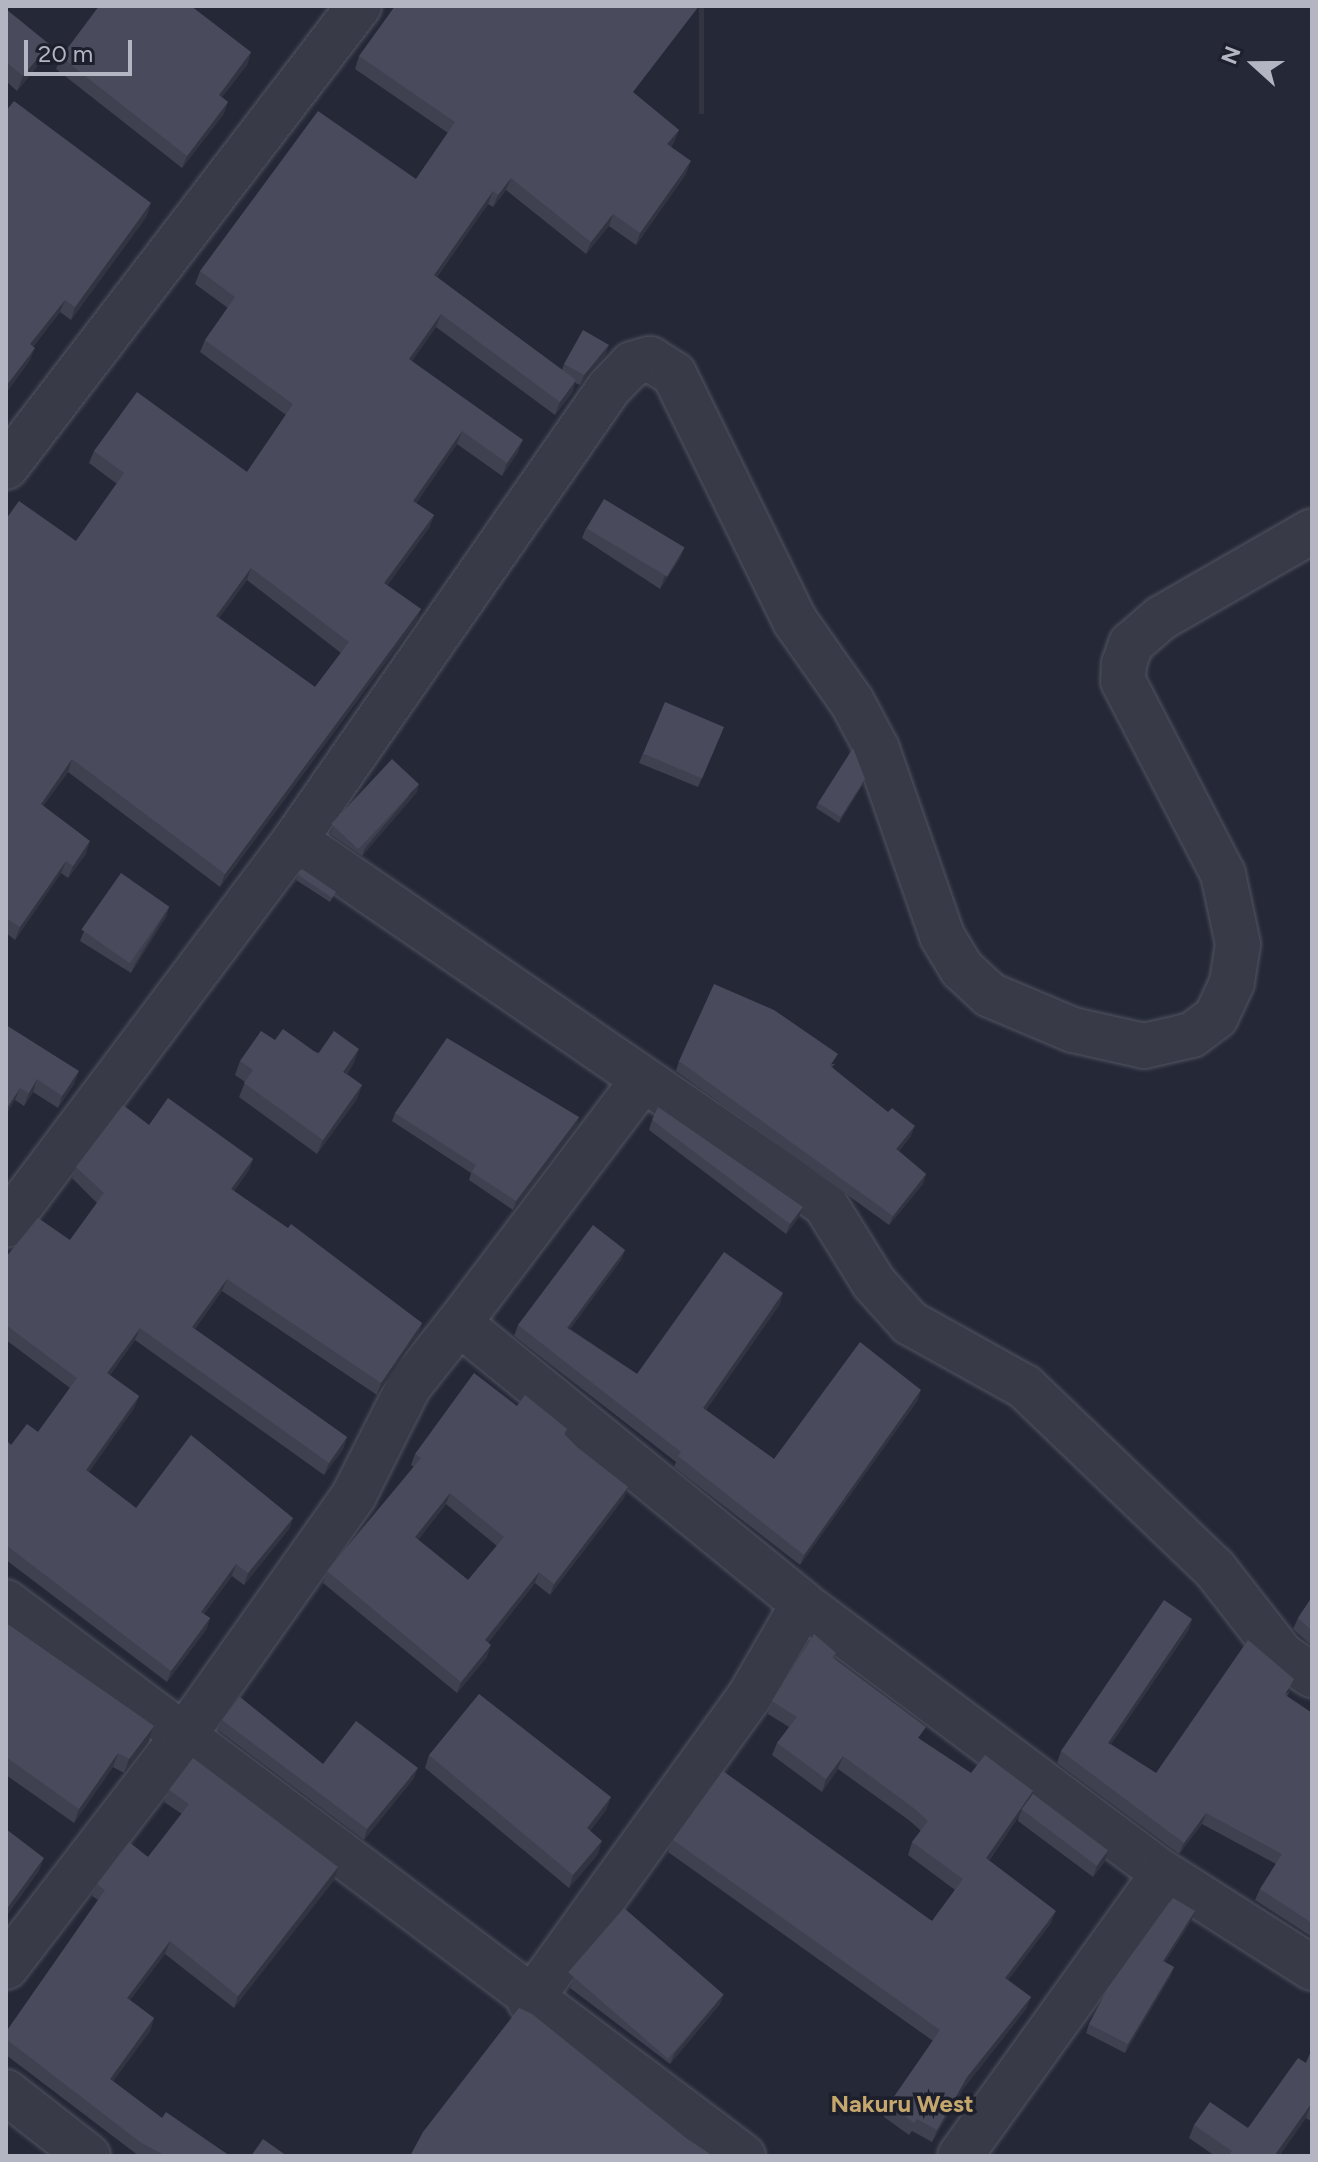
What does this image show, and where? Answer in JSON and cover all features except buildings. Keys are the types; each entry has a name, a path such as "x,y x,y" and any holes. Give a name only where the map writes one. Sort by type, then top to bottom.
{"street":[{"path":"6,467 359,6"},
{"path":"6,1225 295,840 609,388 632,364 650,359 674,374 795,621 852,702 877,749 942,936 962,969 990,995 1073,1030 1144,1046 1192,1035 1216,1017 1232,982 1237,929 1223,874 1123,681 1124,664 1131,644 1161,618 1312,531"},
{"path":"295,840 825,1204 874,1283 910,1323 1025,1387 1214,1568 1282,1655 1312,1675"},
{"path":"6,1967 185,1734 354,1495 409,1386 643,1080"},
{"path":"459,1323 803,1604 1163,1873 1312,1968"},
{"path":"6,1602 185,1734 530,2001 743,2156"},
{"path":"530,2001 749,1697 803,1604"},
{"path":"960,2156 1163,1873"},
{"path":"6,2092 88,2156"}],"district":[{"name":"Nakuru West","path":"902,2104"}]}
